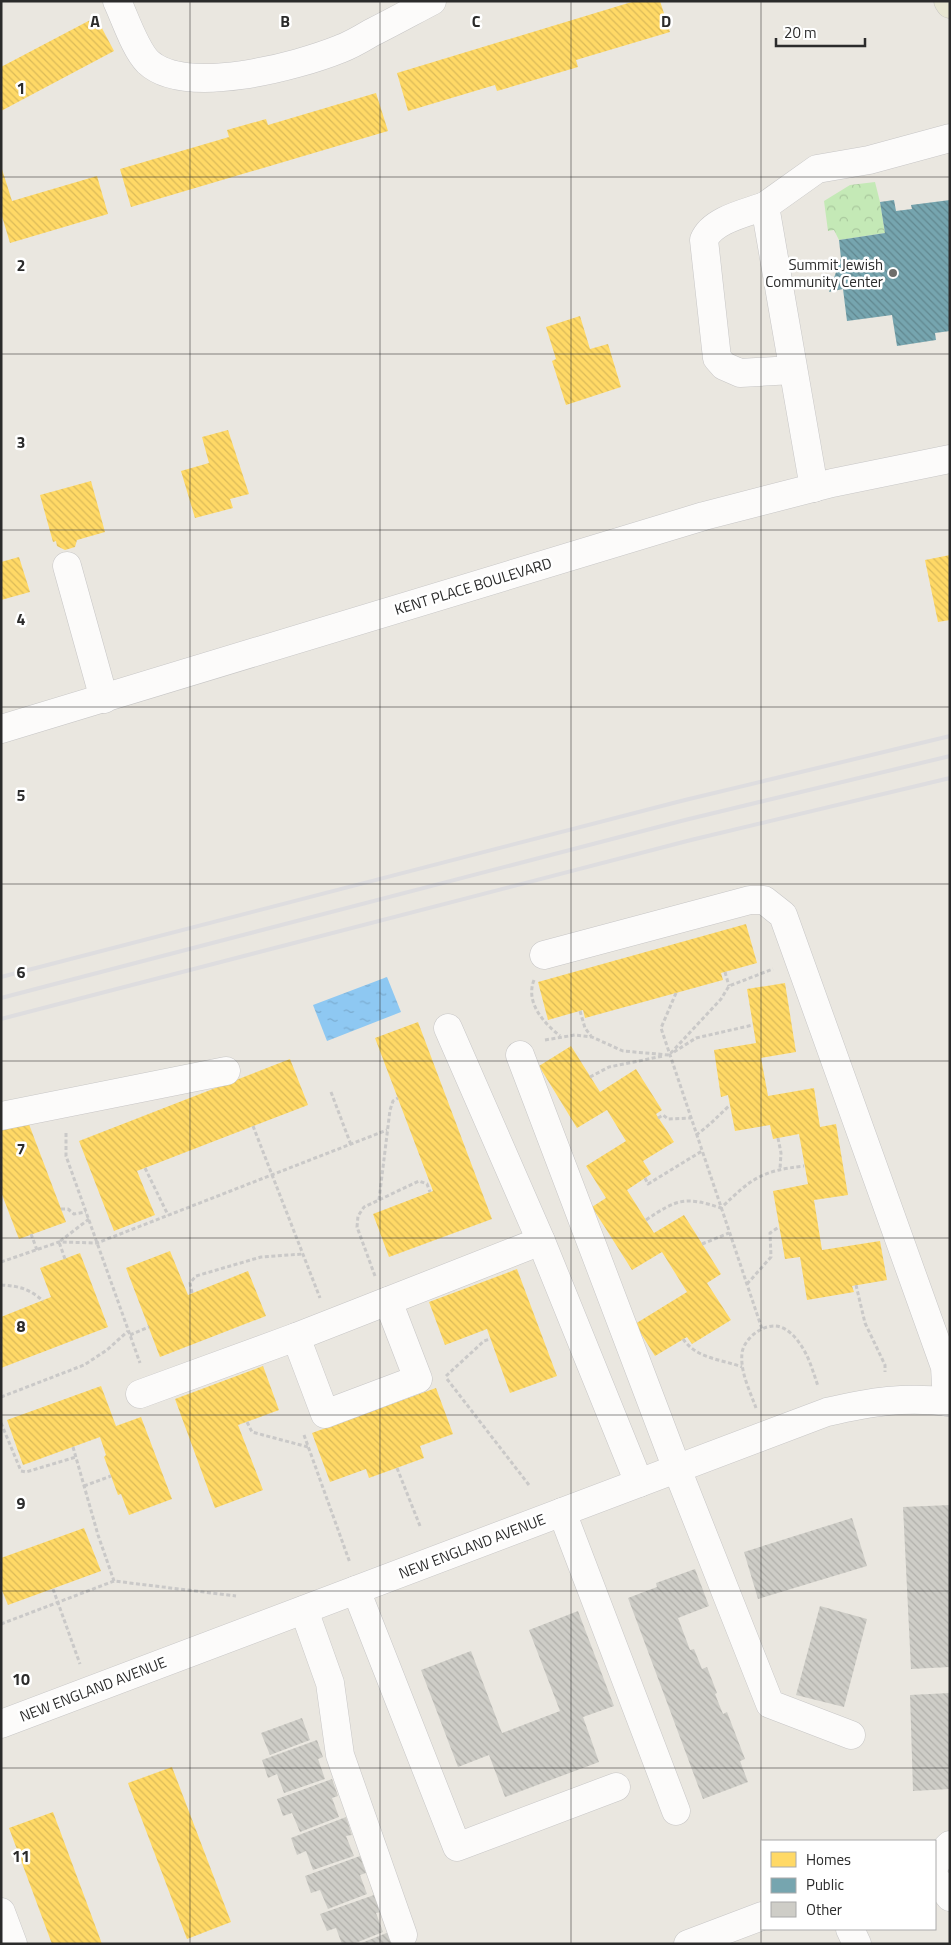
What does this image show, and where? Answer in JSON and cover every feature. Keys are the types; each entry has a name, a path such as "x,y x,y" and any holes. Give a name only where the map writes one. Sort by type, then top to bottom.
{"street":[{"path":"117,1 147,62 171,75 194,78 241,76 288,66 341,49 432,1"},
{"path":"793,370 740,374 724,366 717,358 704,240 708,232 715,225 774,200 817,168 870,160 950,138"},
{"path":"774,200 793,370 814,488"},
{"name":"KENT PLACE BOULEVARD","path":"1,729 704,516 814,488 950,459"},
{"path":"67,566 104,699"},
{"path":"544,955 750,900 764,900 783,915 945,1367 948,1402"},
{"path":"448,1028 541,1241 639,1483"},
{"path":"520,1055 677,1469 770,1704 851,1735"},
{"path":"1,1116 226,1070"},
{"path":"144,1392 296,1337 541,1241"},
{"path":"296,1337 325,1414 418,1379 388,1301"},
{"name":"NEW ENGLAND AVENUE","path":"1,1724 826,1412 888,1400 904,1399 948,1402"},
{"path":"562,1512 676,1812"},
{"path":"356,1590 458,1847 616,1787"},
{"path":"304,1610 330,1683 340,1754 403,1935"},
{"path":"936,1864 950,1845"},
{"path":"936,1879 950,1897"},
{"path":"1,1912 14,1944"},
{"path":"688,1944 761,1916"},
{"path":"850,1930 857,1944"}],"path":[{"path":"544,955 532,987 532,995 537,1011 547,1025 561,1036"},
{"path":"669,1055 721,999 729,986 798,960"},
{"path":"725,972 729,986"},
{"path":"676,993 660,1028 762,1329"},
{"path":"580,1011 585,1028 592,1037"},
{"path":"590,1077 609,1067 669,1055 696,1038 753,1025"},
{"path":"520,1055 534,1042 575,1034 592,1037 623,1051 669,1055"},
{"path":"331,1092 350,1145"},
{"path":"379,1200 390,1110 393,1101 398,1098"},
{"path":"60,1103 67,1138 66,1156 130,1335 144,1392"},
{"path":"696,1135 712,1124 715,1118 730,1105"},
{"path":"658,1118 663,1115 668,1119 691,1118"},
{"path":"253,1126 330,1323"},
{"path":"59,1242 97,1243 387,1130"},
{"path":"778,1138 780,1169"},
{"path":"645,1178 648,1184 702,1151"},
{"path":"721,1208 744,1186 761,1175 780,1169 804,1166"},
{"path":"145,1168 168,1215"},
{"path":"388,1301 378,1284 357,1228 358,1216 364,1208 419,1181 427,1184 430,1192"},
{"path":"646,1220 681,1200 700,1201 721,1208"},
{"path":"61,1209 68,1208 74,1214 86,1212"},
{"path":"1,1262 59,1242 89,1219"},
{"path":"747,1284 771,1257 770,1233 779,1227"},
{"path":"702,1244 730,1233"},
{"path":"31,1234 37,1250"},
{"path":"59,1242 65,1259"},
{"path":"192,1293 190,1283 196,1276 261,1256 303,1254"},
{"path":"1,1285 18,1286 33,1292 43,1301"},
{"path":"856,1285 865,1323 885,1366 888,1400"},
{"path":"766,1434 742,1367 742,1351 748,1339 762,1329 776,1326 789,1331 800,1343 808,1359 826,1412"},
{"path":"130,1335 149,1328"},
{"path":"1,1397 84,1365 106,1350 128,1330"},
{"path":"446,1377 484,1342 490,1339"},
{"path":"683,1339 690,1348 702,1355 742,1367"},
{"path":"413,1367 433,1360 529,1485"},
{"path":"247,1422 252,1432 308,1448"},
{"path":"1,1423 22,1471 26,1472 76,1457"},
{"path":"303,1432 351,1564 356,1590"},
{"path":"73,1447 114,1582"},
{"path":"396,1468 420,1526"},
{"path":"84,1486 111,1476"},
{"path":"1,1624 114,1582 236,1596"},
{"path":"53,1589 90,1691"}],"green space":[{"path":"875,182 885,233 839,240 834,230 828,231 824,201 850,185"}],"water":[{"path":"387,977 401,1012 327,1041 313,1005"}],"building: Homes":[{"path":"635,1 660,1 670,32 576,60 578,67 497,91 495,85 408,111 397,73"},
{"path":"96,17 114,51 1,111 1,67"},
{"path":"376,93 388,131 131,207 120,169 229,137 227,130 266,119 268,125"},
{"path":"1,166 12,201 97,176 108,214 10,243 1,213"},
{"path":"580,316 590,349 608,344 621,387 566,405 552,361 556,359 546,327"},
{"path":"228,430 249,494 230,499 233,508 195,518 181,471 209,463 202,437"},
{"path":"91,481 105,532 77,540 75,547 65,550 57,546 56,541 53,542 40,495"},
{"path":"950,555 950,620 938,622 925,560"},
{"path":"19,557 30,592 1,600 1,562"},
{"path":"746,924 757,963 721,973 723,980 585,1018 583,1010 548,1020 538,982"},
{"path":"785,983 796,1052 761,1058 768,1096 814,1088 820,1127 836,1124 848,1195 814,1200 822,1250 880,1241 887,1280 852,1286 854,1292 807,1300 800,1257 785,1259 773,1191 808,1184 799,1134 773,1139 770,1125 735,1131 728,1095 721,1097 714,1050 756,1043 747,989"},
{"path":"418,1022 492,1219 389,1257 373,1214 433,1191 375,1038"},
{"path":"571,1046 600,1092 636,1069 662,1110 656,1114 674,1142 643,1161 651,1174 627,1190 654,1233 684,1215 721,1274 707,1283 731,1320 692,1344 687,1337 655,1356 635,1324 687,1292 662,1252 632,1270 592,1207 606,1198 586,1166 626,1141 607,1110 577,1128 539,1066"},
{"path":"290,1059 308,1105 137,1171 155,1215 114,1231 79,1141"},
{"path":"27,1119 66,1222 19,1239 1,1192 1,1128"},
{"path":"170,1251 188,1295 248,1271 266,1316 160,1357 126,1268"},
{"path":"80,1253 108,1327 1,1368 1,1317 51,1297 40,1268"},
{"path":"517,1269 557,1376 510,1393 487,1329 445,1345 429,1302"},
{"path":"263,1366 279,1410 238,1425 263,1490 215,1508 175,1399"},
{"path":"101,1386 116,1426 141,1417 172,1499 129,1515 121,1494 118,1495 104,1457 106,1455 100,1437 23,1465 7,1420"},
{"path":"436,1388 453,1434 420,1446 424,1458 369,1478 366,1469 330,1482 312,1433"},
{"path":"84,1528 101,1571 8,1605 1,1588 1,1558"},
{"path":"172,1767 231,1922 187,1939 128,1783"},
{"path":"53,1812 102,1944 52,1944 9,1828"}],"building: Public":[{"name":"Summit Jewish Community Center","path":"894,200 896,211 912,209 911,205 950,200 950,331 935,333 936,340 897,346 892,315 847,321 843,289 829,292 841,258 839,240 885,233 880,202"}],"building: Other":[{"path":"950,1505 950,1667 911,1669 903,1507"},
{"path":"852,1518 867,1566 758,1599 744,1552"},
{"path":"695,1569 709,1606 678,1618 690,1650 694,1649 702,1669 707,1667 723,1714 727,1712 745,1759 740,1761 748,1782 703,1799 628,1598 657,1587 656,1583"},
{"path":"820,1606 867,1619 844,1707 796,1695"},
{"path":"578,1611 614,1706 583,1717 599,1762 505,1797 489,1755 458,1767 421,1670 471,1651 502,1733 560,1711 529,1630"},
{"path":"950,1693 950,1789 913,1791 910,1695"},
{"path":"302,1718 310,1740 270,1755 261,1733"},
{"path":"317,1740 323,1757 318,1759 325,1779 284,1793 277,1774 268,1778 262,1760"},
{"path":"332,1779 338,1796 332,1798 339,1817 300,1832 292,1813 283,1816 277,1799"},
{"path":"346,1817 352,1835 346,1836 354,1856 313,1870 306,1851 297,1855 291,1838"},
{"path":"360,1856 366,1873 360,1875 367,1894 328,1909 320,1890 311,1893 305,1876"},
{"path":"374,1895 381,1912 376,1913 383,1932 353,1944 342,1944 336,1928 327,1931 320,1914"},
{"path":"389,1932 393,1944 359,1944"}],"railway":[{"path":"1,977 681,801 950,736"},
{"path":"1,998 685,820 950,756"},
{"path":"1,1019 691,840 950,778"}],"place":[{"name":"Summit Jewish Community Center","path":"893,273"}]}
